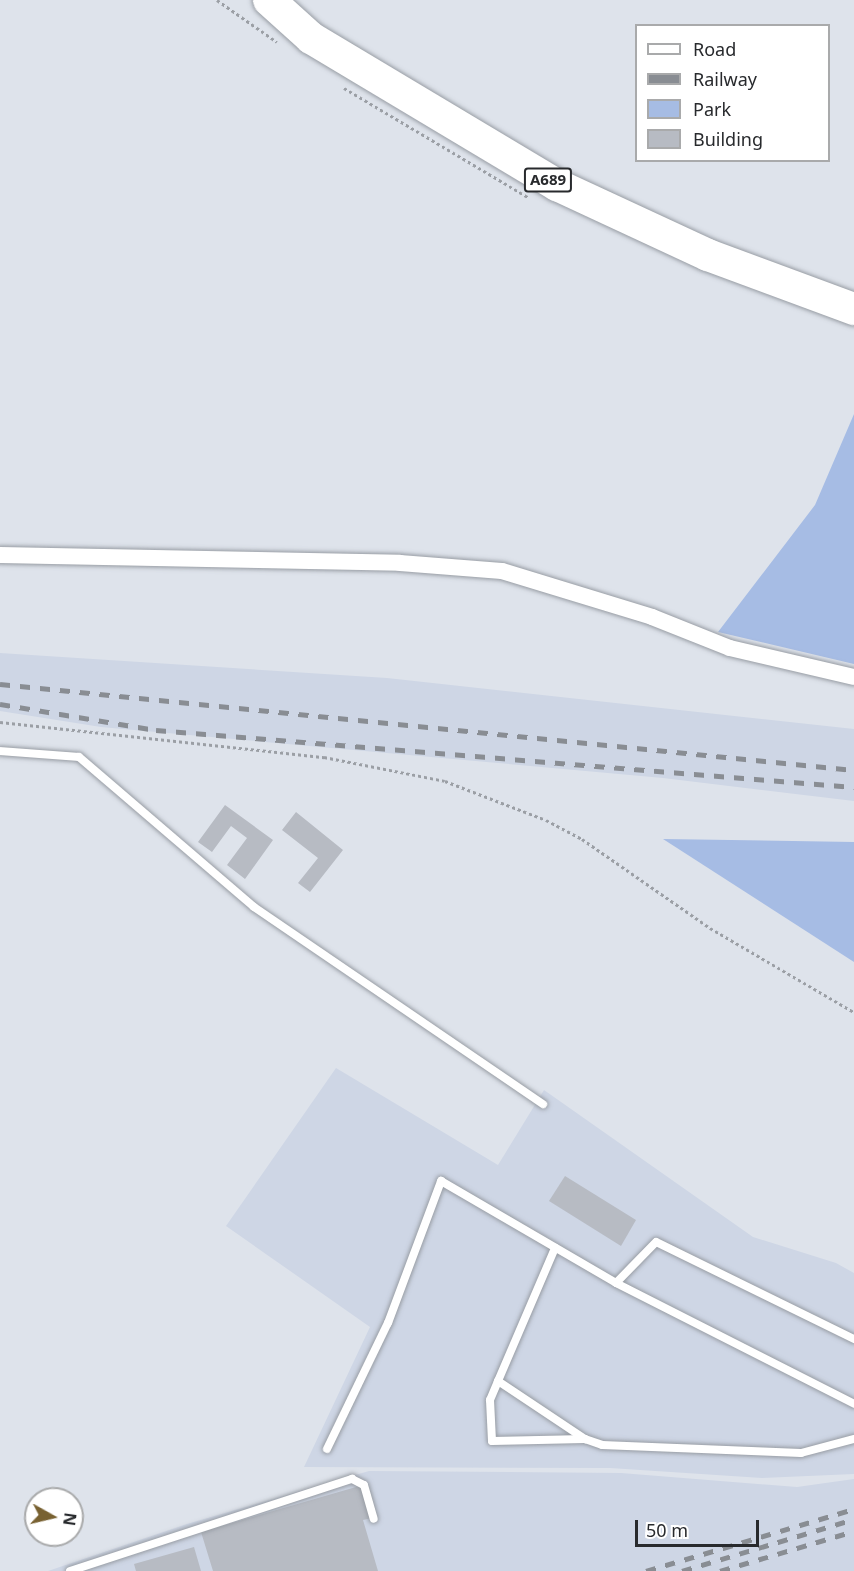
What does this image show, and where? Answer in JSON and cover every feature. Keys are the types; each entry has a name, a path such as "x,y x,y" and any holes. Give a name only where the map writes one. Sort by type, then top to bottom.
{"highway":[{"name":"A689","path":"269,0 311,38 548,180 708,255 854,309"}],"street":[{"path":"0,555 400,563 502,571 652,617 730,648 854,677"}],"lane":[{"path":"0,751 79,757 254,907 543,1104"},
{"path":"327,1449 388,1323 441,1181 616,1283 854,1404"},
{"path":"616,1283 656,1242 854,1339"},
{"path":"555,1248 490,1400 492,1441 585,1439"},
{"path":"498,1381 585,1439 602,1445 801,1453 854,1439"},
{"path":"70,1571 352,1479 364,1485 374,1519"}],"path":[{"path":"0,722 324,757 445,781 546,820 582,839 710,928 854,1012"}],"shaded area":[{"path":"0,653 387,678 854,729 854,801 663,778 101,727 0,711"},
{"path":"336,1068 498,1165 544,1090 753,1237 836,1263 854,1273 854,1474 762,1478 610,1468 304,1467 370,1327 226,1226"},
{"path":"369,1471 621,1473 797,1487 854,1479 854,1571 48,1571 187,1524"}],"green space":[{"path":"854,414 854,664 718,632 815,505"},
{"path":"663,839 854,842 854,962"}],"building":[{"path":"225,805 273,840 245,879 227,865 247,838 231,826 212,852 198,842"},
{"path":"296,812 343,850 310,892 298,883 318,858 282,830"},
{"path":"565,1176 636,1220 621,1246 549,1201"},
{"path":"363,1485 372,1518 363,1520 378,1571 213,1571 201,1532"},
{"path":"194,1547 201,1571 136,1571 134,1564"}],"railway":[{"path":"0,684 854,770"},
{"path":"0,704 156,730 854,787"},
{"path":"646,1571 854,1509"},
{"path":"682,1571 854,1519"},
{"path":"720,1571 854,1531"}]}
